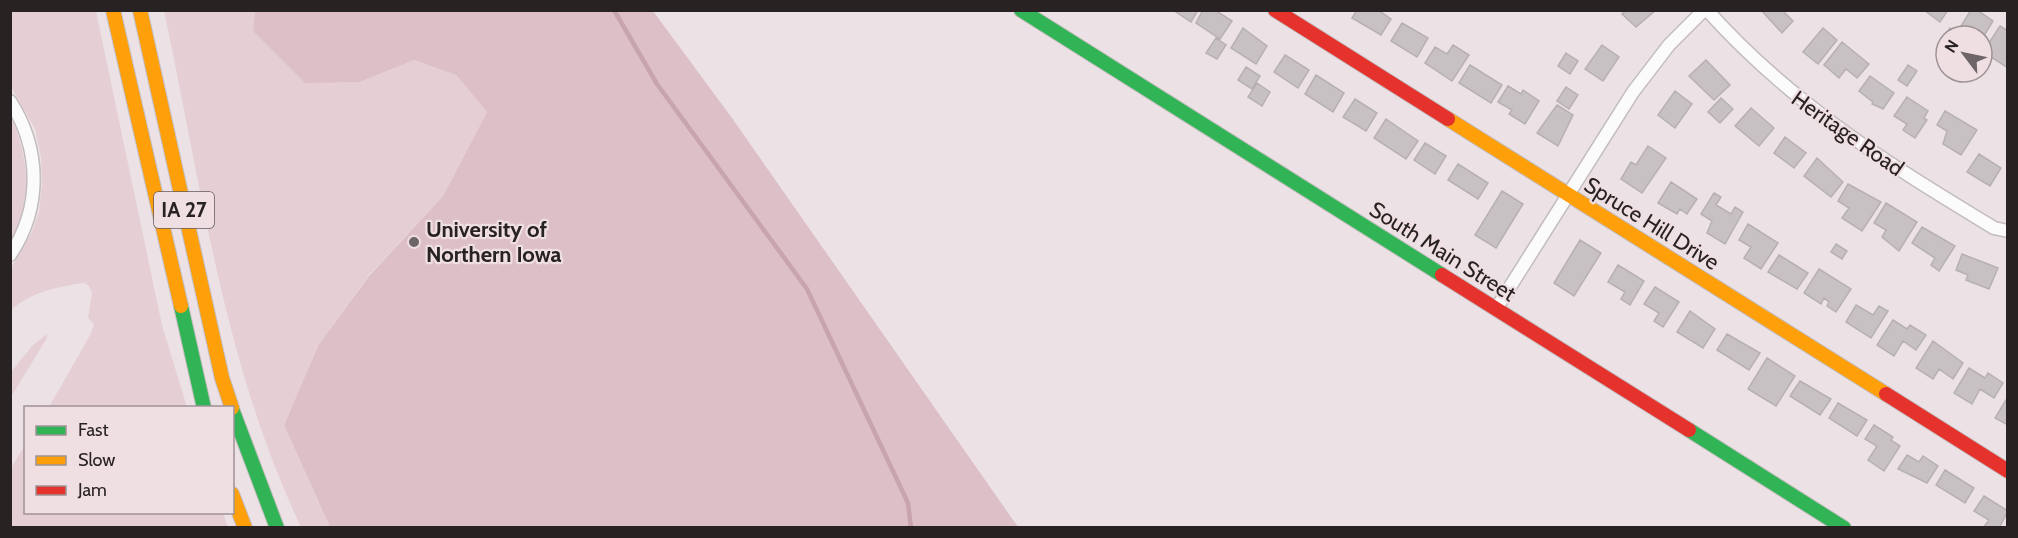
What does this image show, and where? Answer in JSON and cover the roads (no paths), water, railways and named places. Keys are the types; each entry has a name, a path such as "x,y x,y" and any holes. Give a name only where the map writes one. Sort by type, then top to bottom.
{"main road":[{"name":"IA 27","path":"113,10 204,406"},
{"name":"IA 27","path":"140,10 220,366 231,406"},
{"name":"South Main Street","path":"1020,10 1844,528"},
{"name":"Spruce Hill Drive","path":"1275,10 2007,471"},
{"name":"IA 27","path":"234,413 277,528"},
{"path":"234,499 245,528"}],"street":[{"path":"1496,309 1653,64 1688,24 1706,10"},
{"name":"Heritage Road","path":"1706,10 1771,76 1827,121 1888,164 1994,228 2007,231"},
{"path":"10,101 30,143 34,180 29,217 10,255"}],"waterway":[{"path":"614,10 657,84 807,289 908,503 911,528"}],"place":[{"name":"University of Northern Iowa","path":"414,242"}]}
